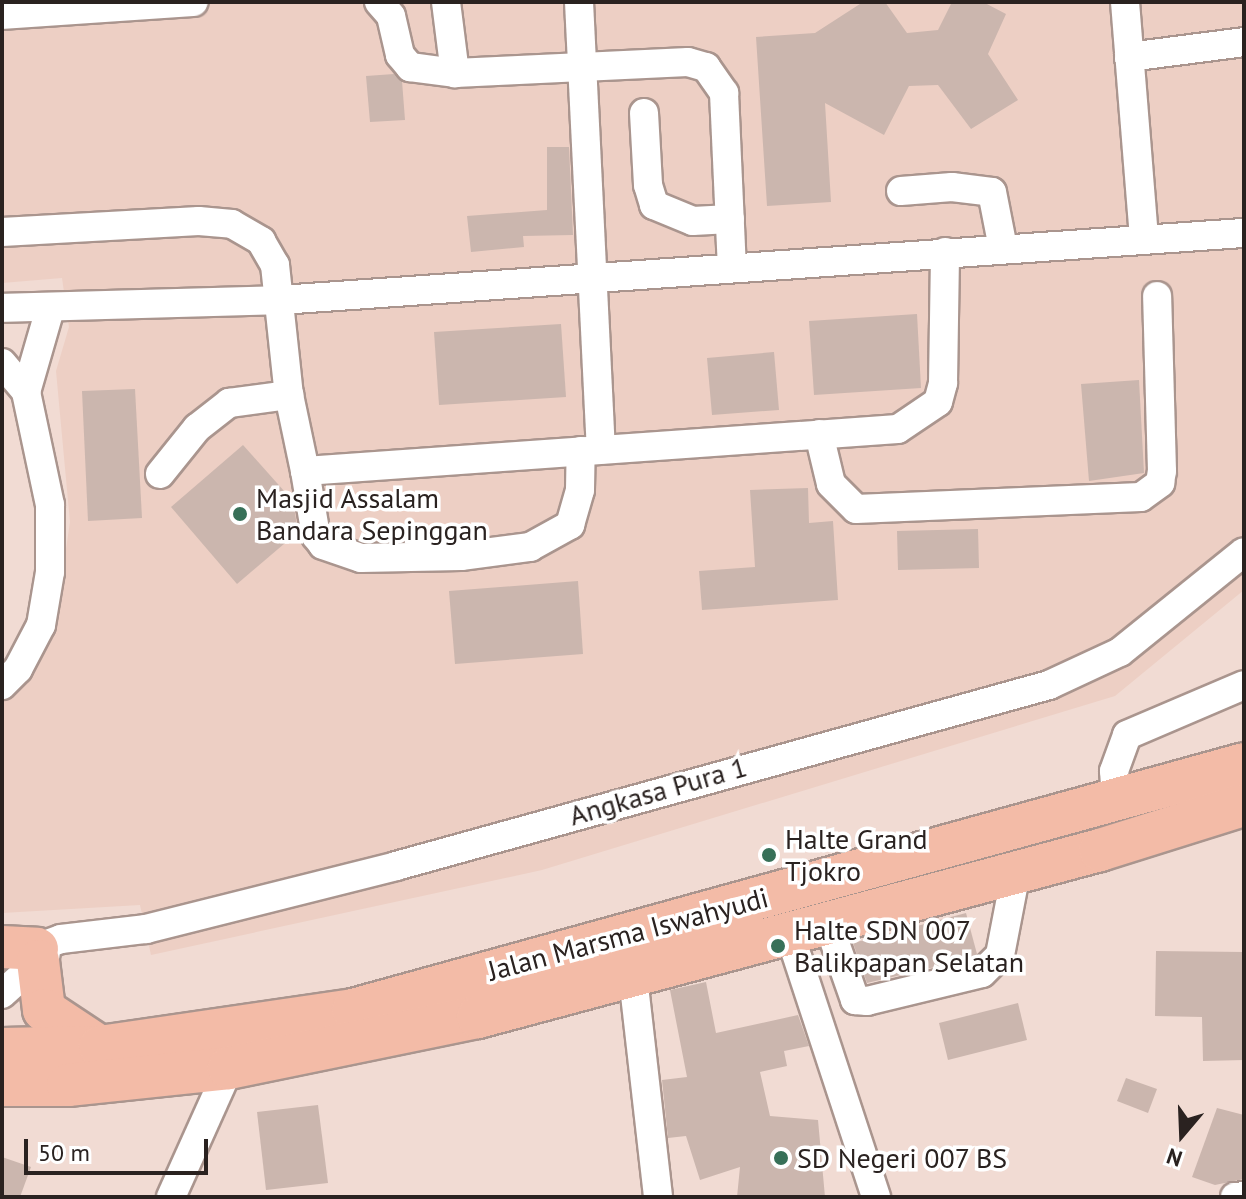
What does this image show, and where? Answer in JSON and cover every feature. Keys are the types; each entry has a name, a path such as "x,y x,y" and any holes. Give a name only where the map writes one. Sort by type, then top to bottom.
{"highway":[{"name":"Jalan Marsma Iswahyudi","path":"2,1049 100,1047 353,1010 1244,764"},
{"name":"Jalan Marsma Iswahyudi","path":"2,1085 68,1085 229,1068 478,1017 1016,872 1244,805"},
{"path":"28,951 44,1010 100,1047"}],"street":[{"path":"2,15 194,2"},
{"path":"379,2 391,16 400,55 410,67 455,73 688,62 706,67 720,81 732,268"},
{"path":"446,2 455,73"},
{"path":"2,232 199,221 232,224 247,230 271,254 280,300 289,395 316,536 323,545 361,558 461,556 530,547 570,525 591,450 591,279 579,2"},
{"path":"1125,2 1144,237"},
{"path":"1129,57 1244,42"},
{"path":"644,113 648,185 654,205 693,221 730,219"},
{"path":"901,191 952,187 992,192 1003,248"},
{"path":"2,308 280,300 1144,237 1244,233"},
{"path":"305,471 898,429 938,402 943,383 945,252"},
{"path":"819,434 831,484 856,509 1141,497 1160,483 1162,471 1157,296"},
{"path":"26,392 50,309"},
{"path":"2,363 26,392 50,505 50,572 41,625 18,669 2,685"},
{"path":"160,474 197,428 229,403 289,395"},
{"name":"Angkasa Pura 1","path":"28,951 146,929 396,866 1049,685 1120,652 1244,552"},
{"path":"1116,799 1114,771 1127,735 1244,685"},
{"path":"808,926 855,1000 867,1001 982,973 1000,955 1016,872"},
{"path":"808,926 876,1197"},
{"path":"2,994 28,951"},
{"path":"633,977 658,1197"},
{"path":"171,1197 229,1068"},
{"path":"1235,1197 1244,1196"}],"shaded area":[{"path":"2,2 1244,2 1244,590 1115,696 542,870 151,955 140,905 2,913 2,701 32,662 56,616 70,522 56,371 69,327 62,278 2,283"}],"building":[{"path":"863,2 885,2 907,33 938,30 952,2 983,2 1006,14 988,54 1018,100 971,129 938,85 909,86 884,135 825,103 831,202 767,206 756,37 815,33"},
{"path":"394,74 402,81 405,120 370,122 366,76"},
{"path":"547,147 569,147 573,235 523,236 524,247 471,252 467,216 547,210"},
{"path":"917,314 921,388 814,395 809,321"},
{"path":"561,324 566,397 439,405 434,332"},
{"path":"774,352 779,410 712,415 707,358"},
{"path":"1139,380 1144,473 1089,481 1081,384"},
{"path":"135,389 142,518 88,521 82,391"},
{"name":"Masjid Assalam Bandara Sepinggan","path":"243,445 293,501 298,532 237,584 171,507"},
{"path":"808,488 809,523 833,521 838,600 702,610 699,571 755,567 750,490"},
{"path":"978,529 979,568 898,570 897,531"},
{"path":"578,581 583,654 455,664 449,591"},
{"path":"966,913 977,954 973,958 867,983 853,943"},
{"path":"1156,951 1244,952 1244,1060 1203,1061 1202,1017 1155,1016"},
{"path":"706,982 716,1033 798,1015 809,1046 784,1051 787,1066 760,1072 770,1116 818,1120 825,1197 737,1197 740,1167 700,1180 686,1136 668,1138 662,1080 687,1077 670,990"},
{"path":"1018,1003 1027,1040 948,1060 939,1023"},
{"path":"1126,1078 1157,1089 1148,1113 1117,1101"},
{"path":"318,1105 328,1183 266,1190 257,1112"},
{"path":"1217,1108 1244,1115 1244,1179 1215,1185 1192,1177"},
{"path":"2,1157 31,1167 20,1197 2,1197"}],"place":[{"name":"Masjid Assalam Bandara Sepinggan","path":"240,514"},
{"name":"Halte Grand Tjokro","path":"769,855"},
{"name":"Halte SDN 007 Balikpapan Selatan","path":"778,946"},
{"name":"SD Negeri 007 BS","path":"781,1158"}]}
